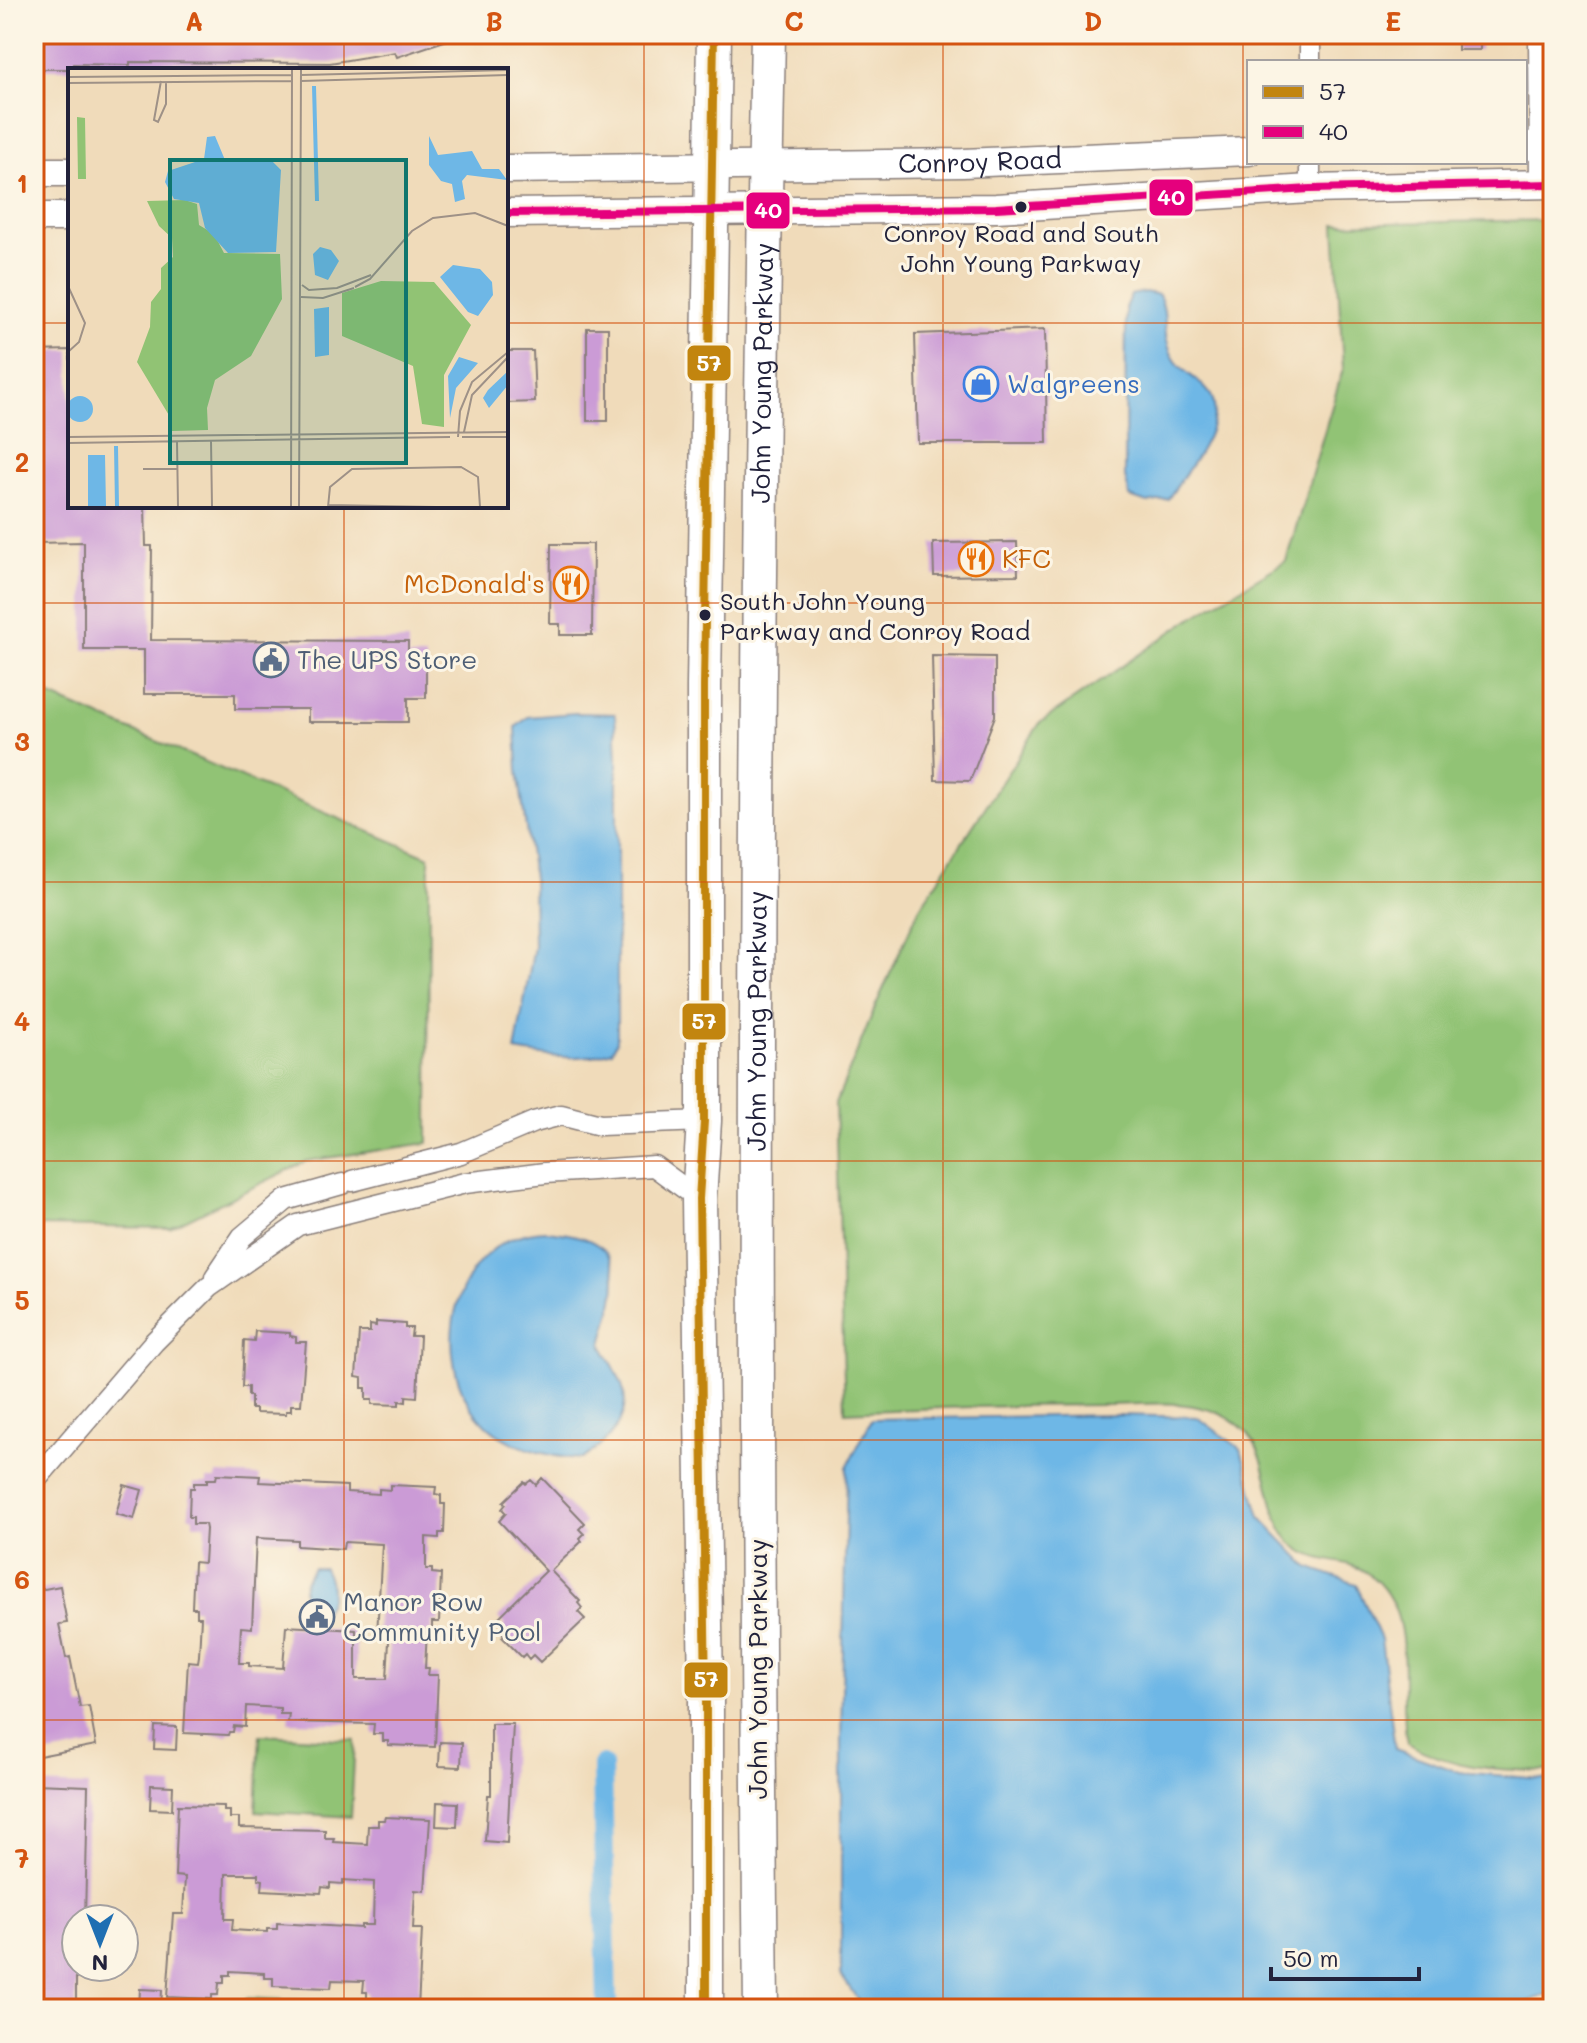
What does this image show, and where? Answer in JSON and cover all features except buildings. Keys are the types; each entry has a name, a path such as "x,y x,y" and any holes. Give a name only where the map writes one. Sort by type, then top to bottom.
{"highway":[{"name":"John Young Parkway","path":"706,2009 706,1695 699,1199 704,1121 704,686 714,34"},
{"name":"John Young Parkway","path":"761,2009 755,1143 768,34"},
{"path":"704,1026 712,1047 719,1109 755,1143"},
{"path":"704,1121 732,1143 734,1442 757,1508"}],"main road":[{"name":"Conroy Road","path":"508,169 977,163 1247,151"},
{"path":"34,172 68,172"},
{"name":"Conroy Road","path":"508,213 996,208 1310,175 1547,184"},
{"path":"34,217 68,217"}],"street":[{"path":"1310,34 1310,60"},
{"path":"1539,34 1539,146 1547,184"},
{"path":"209,1287 242,1237 286,1200 461,1153 534,1122 561,1115 600,1125 704,1121"},
{"path":"34,1482 154,1342 209,1287 298,1225 465,1183 545,1173 654,1166 699,1199"}],"green space":[{"path":"1553,220 1553,1771 1478,1767 1442,1759 1407,1743 1400,1628 1384,1588 1358,1568 1309,1555 1290,1541 1277,1519 1263,1464 1252,1439 1223,1415 1190,1406 1166,1404 845,1412 836,1103 919,909 1040,723 1193,617 1286,561 1343,369 1335,224"},
{"path":"34,689 429,857 428,1143 307,1161 170,1228 34,1226"},
{"path":"260,1735 355,1740 351,1817 256,1811"},
{"path":"246,1998 340,2003 339,2009 246,2009"}],"water":[{"path":"1145,292 1159,295 1172,355 1207,390 1213,402 1214,415 1203,446 1168,499 1147,503 1130,497 1125,477 1126,305 1131,295"},
{"path":"615,714 617,1041 612,1051 564,1057 515,1051 534,947 533,878 518,771 516,727 528,717"},
{"path":"545,1231 593,1242 606,1252 613,1265 613,1299 602,1344 622,1385 624,1408 609,1437 582,1459 527,1448 491,1429 481,1420 464,1394 454,1364 452,1334 458,1303 470,1276 488,1253 514,1238"},
{"path":"1116,1415 1197,1417 1241,1449 1260,1517 1308,1567 1356,1584 1381,1639 1395,1749 1459,1772 1553,1780 1553,1992 1519,2005 1487,2009 864,2009 841,1975 841,1740 847,1467 872,1419"},
{"path":"313,1568 324,1568 331,1587 328,1604 320,1616 310,1615 303,1596 304,1585"}],"waterway":[{"path":"602,1765 607,2009"}],"transit line":[{"name":"57","path":"706,2009 706,1695 699,1199 704,1121 704,686 714,34"},
{"name":"40","path":"508,213 996,208 1310,189 1553,184"}],"place":[{"name":"Conroy Road and South John Young Parkway","path":"1021,207"},
{"name":"Walgreens","path":"981,384"},
{"name":"KFC","path":"976,559"},
{"name":"McDonald's","path":"571,584"},
{"name":"South John Young Parkway and Conroy Road","path":"705,615"},
{"name":"The UPS Store","path":"271,660"},
{"name":"Manor Row Community Pool","path":"317,1617"}]}
